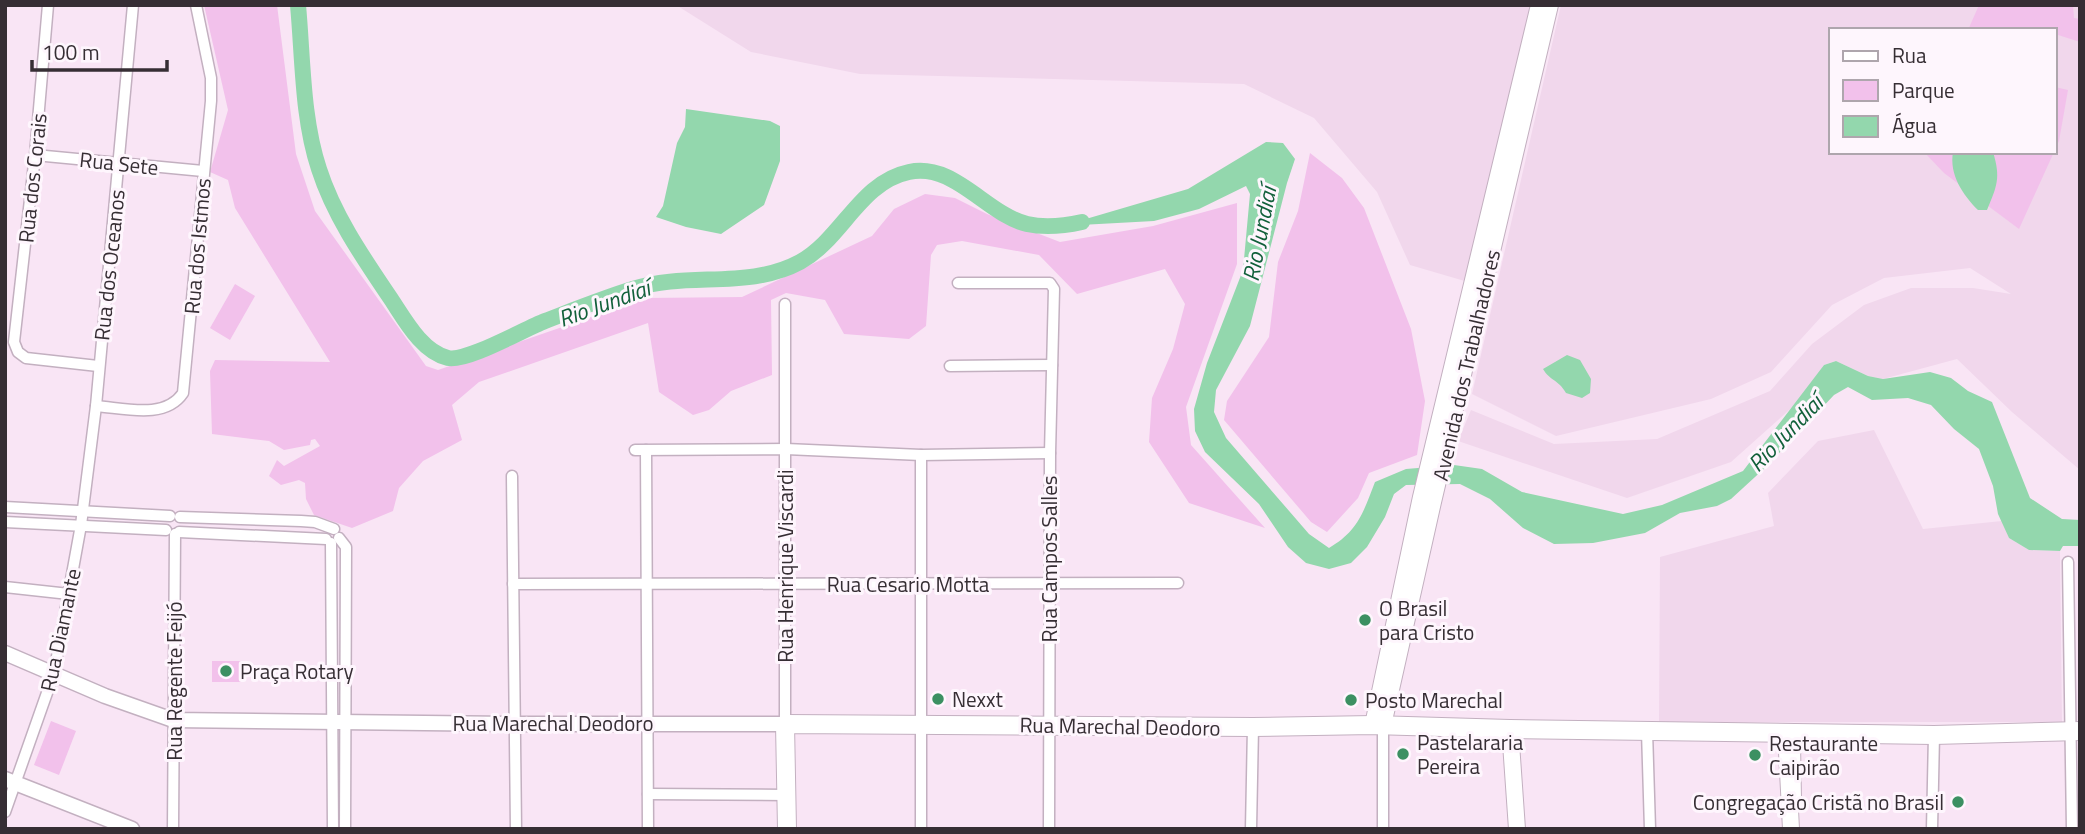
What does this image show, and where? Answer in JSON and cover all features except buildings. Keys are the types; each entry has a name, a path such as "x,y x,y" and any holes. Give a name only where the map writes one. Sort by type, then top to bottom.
{"main road":[{"name":"Avenida dos Trabalhadores","path":"1441,445 1538,5"},
{"name":"Avenida dos Trabalhadores","path":"1378,725 1427,499 1550,5"},
{"name":"Rua Marechal Deodoro","path":"785,724 1253,727 1378,725 1934,735 2075,731"},
{"name":"Rua Henrique Viscardi","path":"785,724 787,829"},
{"path":"1510,729 1517,829"},
{"path":"1791,829 1793,733"}],"street":[{"name":"Rua dos Corais","path":"48,5 35,155 14,342 18,352 26,358 98,366"},
{"name":"Rua dos Oceanos","path":"81,525 96,406 133,5"},
{"name":"Rua dos Istmos","path":"96,406 156,410 176,403 183,393 211,101 211,78 195,5"},
{"name":"Rua Sete","path":"35,155 203,172"},
{"name":"Rua Campos Salles","path":"958,283 1050,283 1054,289 1050,453 1049,829"},
{"name":"Rua Henrique Viscardi","path":"785,304 785,724"},
{"path":"950,366 1052,365"},
{"path":"648,829 648,723 640,450 786,449 921,455 1050,453"},
{"path":"921,455 921,829"},
{"path":"512,476 516,829"},
{"path":"5,508 315,522 346,555"},
{"path":"173,532 165,525 175,516"},
{"path":"173,532 184,526 175,516"},
{"path":"5,522 332,541 346,547 333,829"},
{"name":"Rua Diamante","path":"5,812 10,781 54,673 81,525"},
{"name":"Rua Regente Feijó","path":"173,532 173,829"},
{"path":"332,541 332,630 345,829"},
{"path":"2068,562 2075,731 2072,829"},
{"name":"Rua Cesario Motta","path":"513,584 1178,583"},
{"path":"5,587 69,594"},
{"path":"332,630 344,631"},
{"name":"Rua Marechal Deodoro","path":"5,653 105,696 173,720 785,724"},
{"path":"1378,725 1383,829"},
{"path":"1251,829 1253,727"},
{"path":"1647,731 1650,829"},
{"path":"1793,733 1796,743 1798,829"},
{"path":"1932,829 1934,735"},
{"path":"10,781 132,829"},
{"path":"648,794 786,795"}],"shaded area":[{"path":"676,5 1533,5 1468,282 1410,265 1377,192 1314,118 1244,84 860,74 751,52"},
{"path":"1561,5 2080,5 2080,470 2012,412 1957,359 1883,379 1868,376 1836,361 1824,365 1797,403 1731,462 1627,498 1458,441 1471,410 1554,444 1657,439 1770,391 1812,344 1864,305 1911,288 1973,288 2011,294 1970,268 1884,278 1832,305 1771,372 1711,399 1556,436 1472,394"},
{"path":"1874,430 1923,529 2002,521 2009,538 2029,550 2060,551 2062,722 1659,722 1660,557 1774,526 1768,493 1818,441"}],"green space":[{"path":"204,5 277,5 296,154 315,211 426,366 438,370 646,298 742,297 872,236 894,209 925,194 955,198 987,214 1060,242 1153,226 1237,203 1237,264 1186,407 1191,445 1265,528 1189,503 1149,442 1152,398 1173,349 1185,304 1165,269 1077,294 1039,255 962,241 937,245 931,255 926,326 909,339 844,334 825,300 786,293 771,300 772,375 731,391 709,410 693,415 659,392 648,323 479,382 452,405 462,440 423,461 399,488 393,511 352,528 314,515 306,499 305,483 299,480 281,485 269,476 277,460 284,466 320,446 315,439 311,440 310,445 284,450 269,441 212,434 210,371 215,360 330,362 235,208 228,180 210,172 228,110"},
{"path":"1979,5 2073,5 2074,18 2080,19 2080,42 2057,35 2057,28 1969,28"},
{"path":"2057,87 2068,90 2057,146"},
{"path":"1310,153 1342,178 1364,208 1411,329 1425,401 1417,455 1369,473 1358,498 1327,532 1311,522 1224,420 1227,401 1269,337 1278,262 1298,211"},
{"path":"1926,154 2053,154 2019,229 1944,173"},
{"path":"235,284 255,296 230,340 210,328"},
{"path":"212,661 244,661 244,682 212,682"},
{"path":"51,721 76,731 59,775 34,765"}],"water":[{"path":"686,109 770,121 780,126 780,161 764,205 721,234 656,217 663,206 677,143 685,127"},
{"path":"1266,142 1283,143 1295,159 1250,326 1216,390 1214,412 1226,438 1309,534 1329,548 1353,528 1363,512 1375,482 1406,469 1454,465 1482,469 1522,492 1623,514 1662,505 1743,471 1824,365 1836,361 1868,376 1883,379 1930,372 1951,378 1968,391 1992,402 2030,498 2062,519 2080,520 2080,546 2063,546 2060,551 2029,550 2009,538 1998,514 1993,486 1979,449 1954,429 1931,405 1908,398 1872,400 1848,387 1834,395 1767,466 1731,499 1717,506 1680,513 1645,533 1593,543 1554,544 1523,528 1490,499 1460,484 1406,485 1394,494 1385,517 1367,547 1351,563 1329,569 1306,563 1288,547 1259,504 1205,452 1195,431 1194,409 1207,363 1243,270 1250,194 1246,186 1199,209 1154,221 1062,226 1188,189"},
{"path":"1953,154 1993,154 1997,182 1987,210 1978,210 1962,191 1955,177"},
{"path":"1567,355 1580,360 1591,379 1590,393 1582,398 1566,393 1543,369"}],"waterway":[{"name":"Rio Jundiaí","path":"298,5 309,129 325,186 350,237 408,325 430,349 448,358 482,350 545,321 633,289 675,281 760,276 800,262 828,240 877,187 909,172 941,174 998,210 1027,224 1054,226 1082,222"}],"place":[{"name":"O Brasil para Cristo","path":"1365,620"},
{"name":"Praça Rotary","path":"226,671"},
{"name":"Nexxt","path":"938,699"},
{"name":"Posto Marechal","path":"1351,700"},
{"name":"Pastelararia Pereira","path":"1403,754"},
{"name":"Restaurante Caipirão","path":"1755,755"},
{"name":"Congregação Cristã no Brasil","path":"1958,802"}]}
